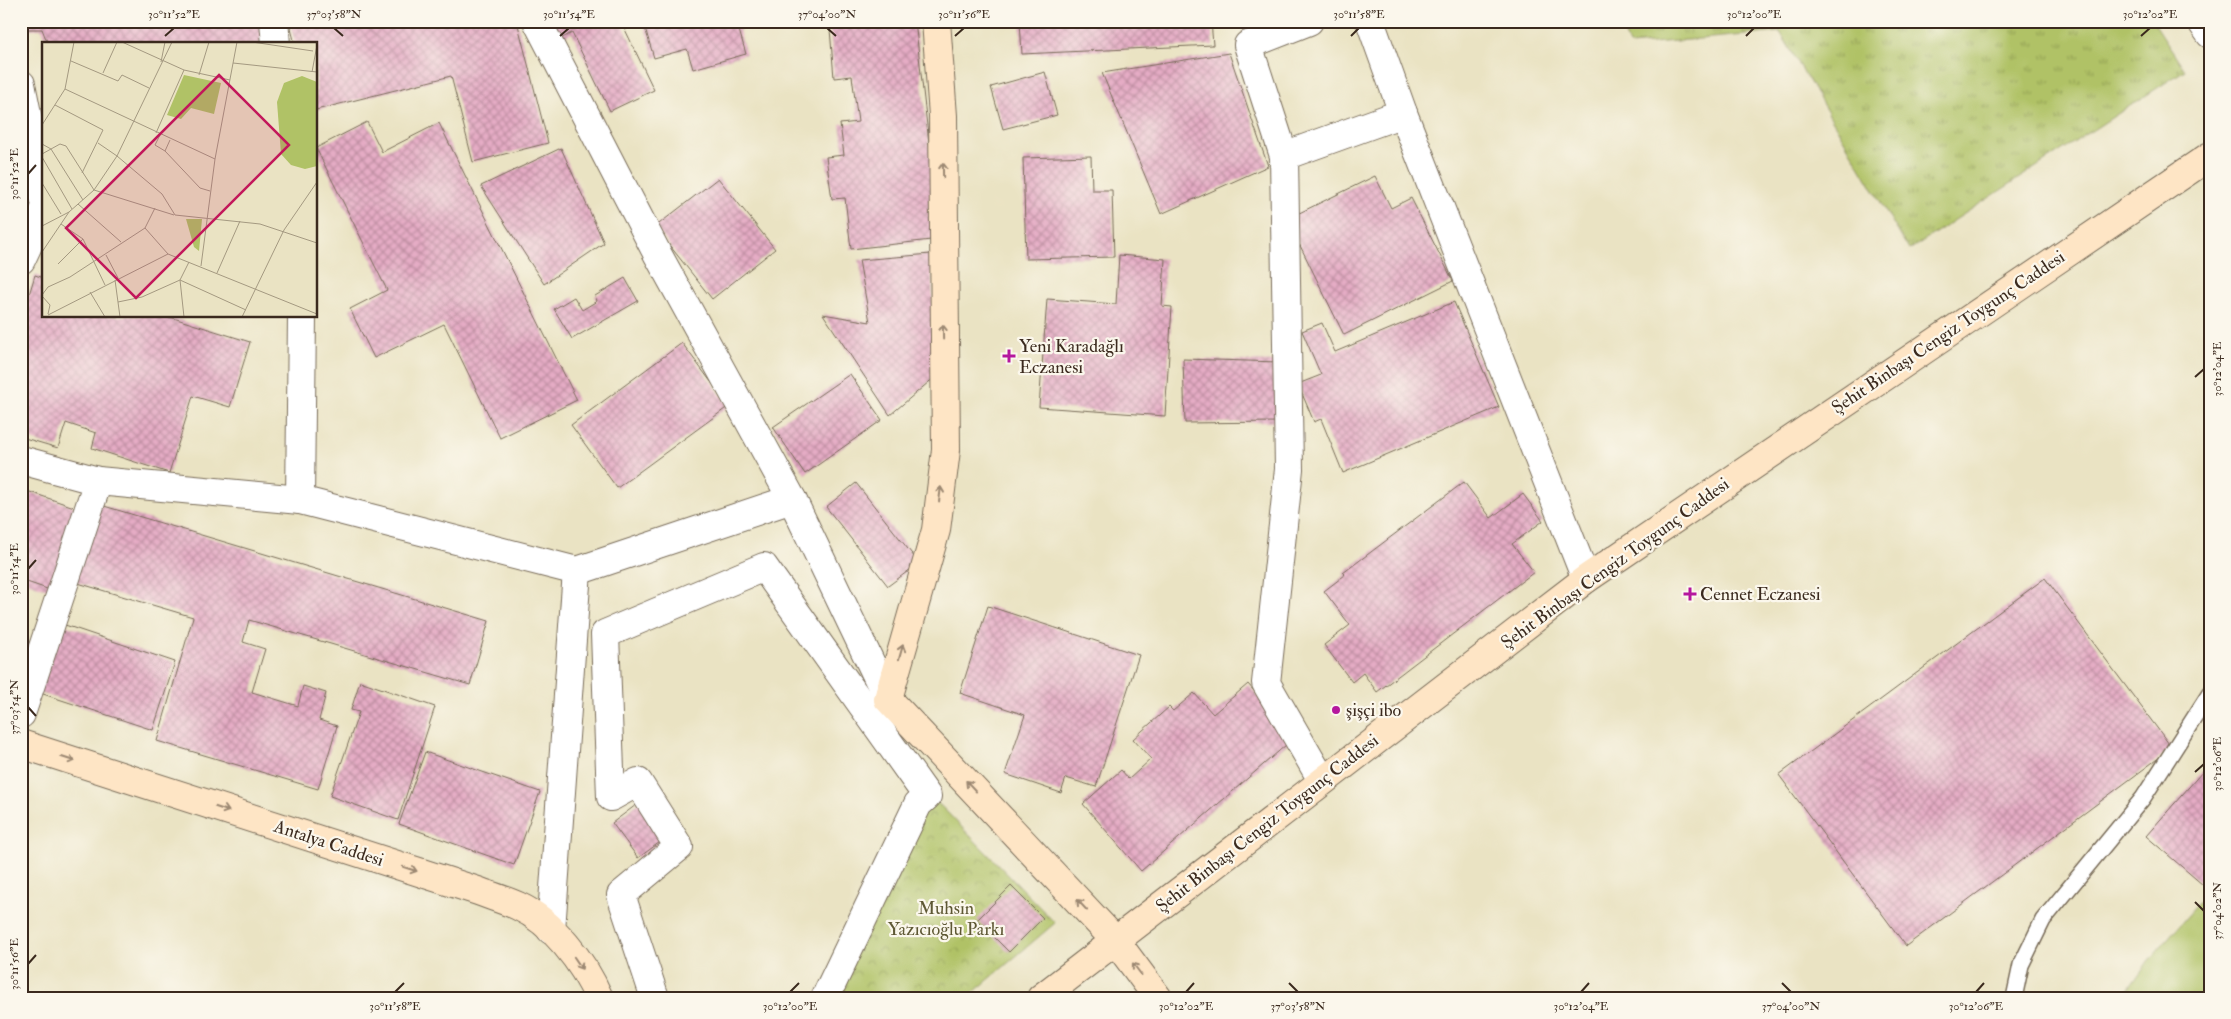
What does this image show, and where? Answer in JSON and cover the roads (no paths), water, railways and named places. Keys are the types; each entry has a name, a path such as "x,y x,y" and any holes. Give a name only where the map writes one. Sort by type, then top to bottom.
{"main road":[{"path":"936,21 943,116 946,450 936,530 888,699 1115,940 1158,998"},
{"name":"Şehit Binbaşı Cengiz Toygunç Caddesi","path":"1041,998 1322,780 1586,579 2210,156"},
{"name":"Antalya Caddesi","path":"21,744 478,891 520,907 551,930 576,960 599,998"}],"street":[{"path":"274,21 276,42"},
{"path":"536,21 658,255 792,499 888,699"},
{"path":"1309,21 1248,45 1284,156 1289,469 1266,682 1322,780"},
{"path":"1370,21 1403,113 1586,579"},
{"path":"2201,21 2210,34"},
{"path":"21,84 42,188"},
{"path":"1284,156 1403,113"},
{"path":"21,207 42,207"},
{"path":"21,260 42,215"},
{"path":"300,500 302,318"},
{"path":"21,460 98,481 300,500 577,571 792,499"},
{"path":"21,714 98,481"},
{"path":"655,998 621,895 679,848 638,782 611,797 605,634 764,566 927,796 918,804 825,998"},
{"path":"551,930 577,571"}],"lane":[{"path":"2014,998 2021,965 2043,920 2143,798 2210,692"}],"place":[{"name":"Yeni Karadağlı Eczanesi","path":"1009,356"},
{"name":"Cennet Eczanesi","path":"1690,594"},
{"name":"şişçi ibo","path":"1336,710"}],"park label":[{"name":"Muhsin Yazıcıoğlu Parkı","path":"946,918"}]}
